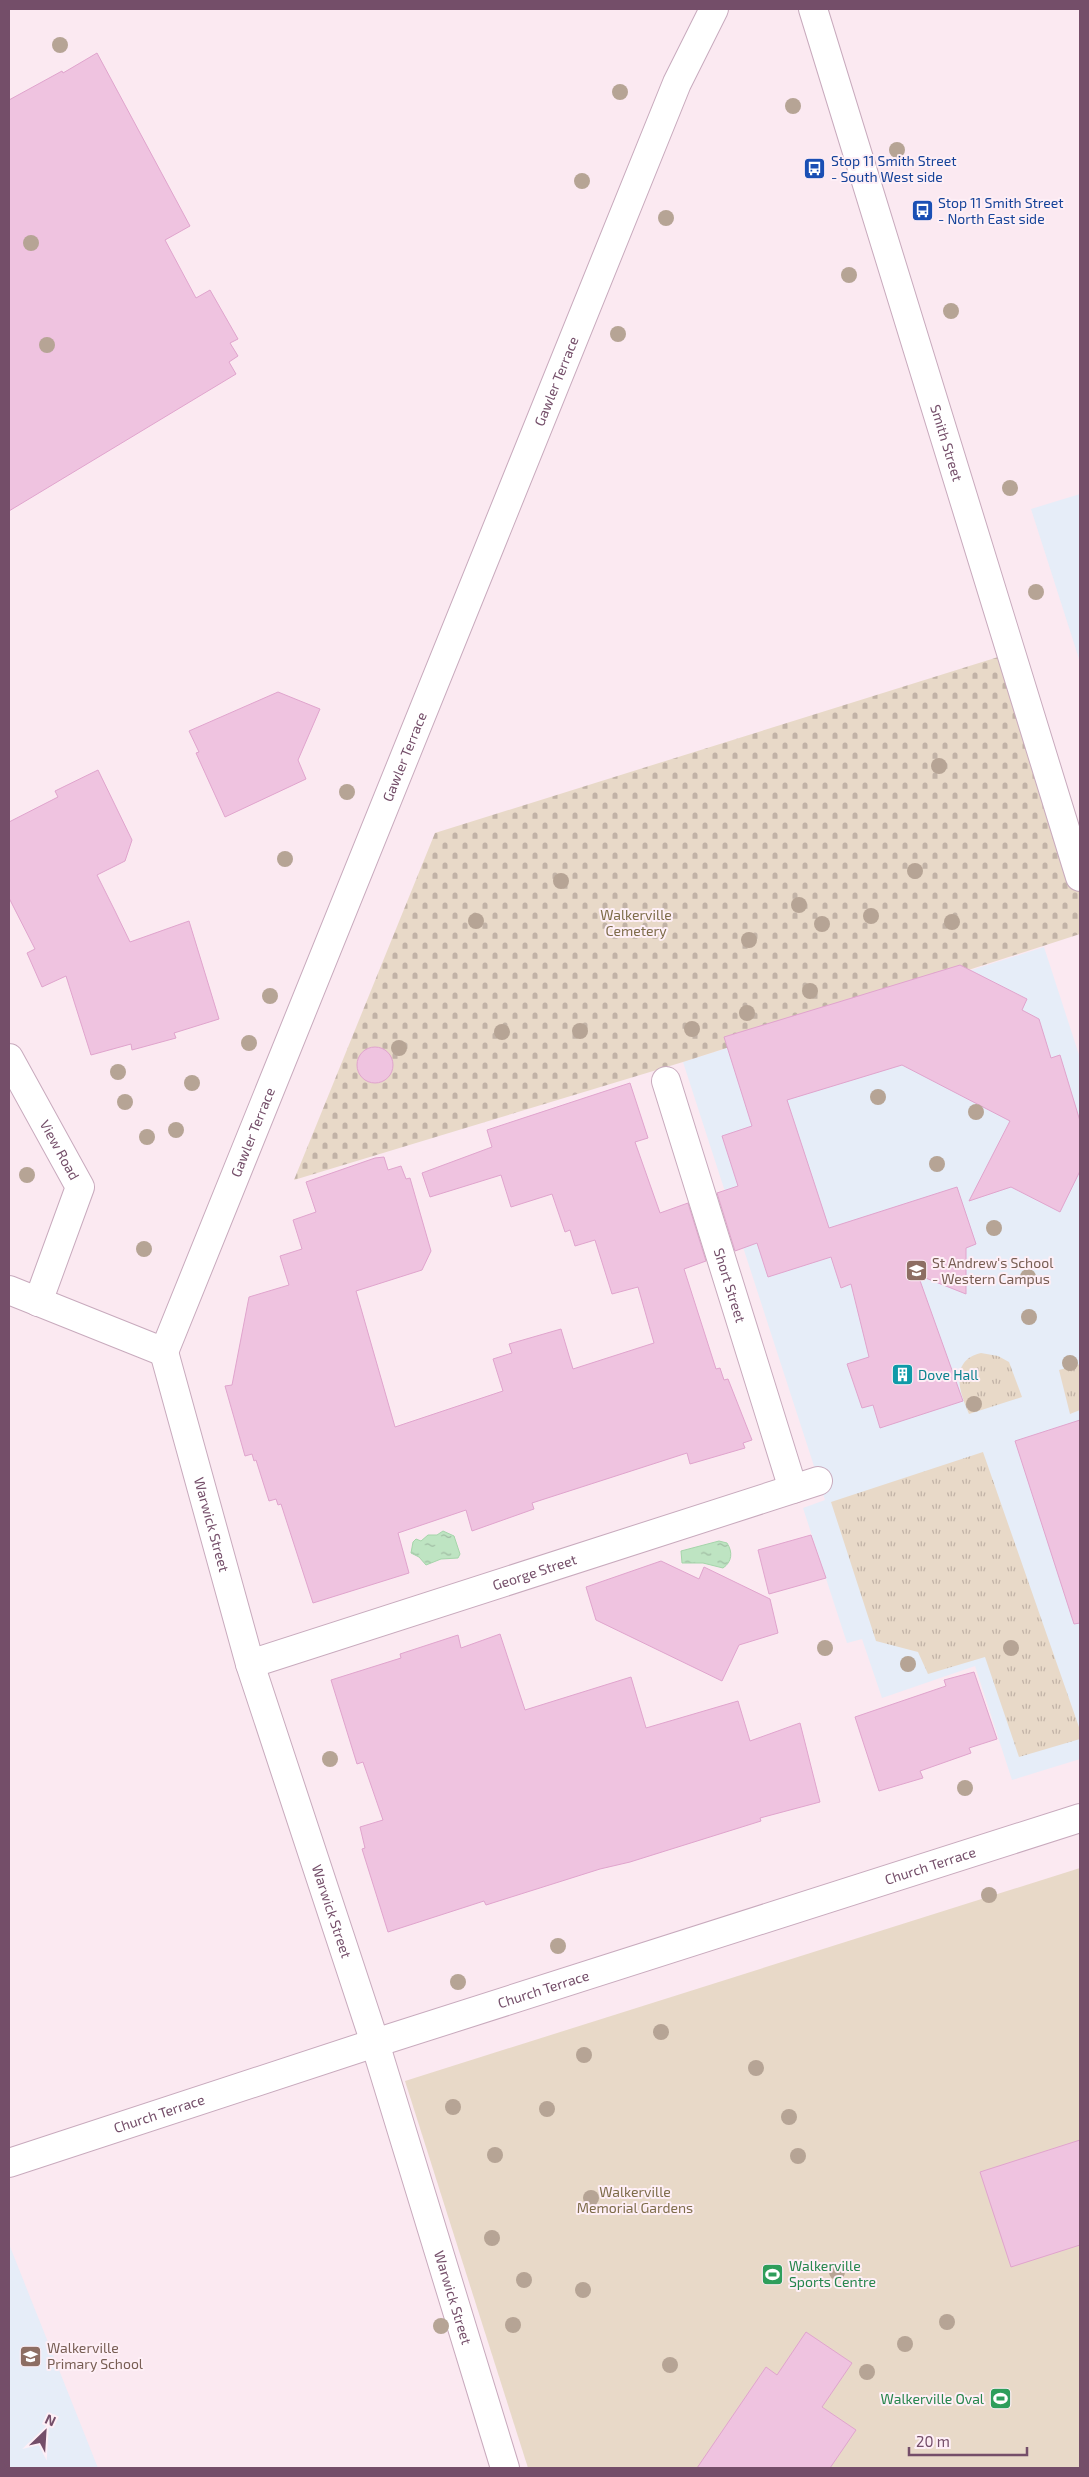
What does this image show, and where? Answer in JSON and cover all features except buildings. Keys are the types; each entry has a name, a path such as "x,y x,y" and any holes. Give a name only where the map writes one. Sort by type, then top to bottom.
{"street":[{"name":"Smith Street","path":"813,9 1080,877"},
{"name":"Gawler Terrace","path":"164,1352 707,12"},
{"name":"View Road","path":"9,1058 80,1187 38,1302"},
{"name":"Short Street","path":"666,1081 806,1485"},
{"path":"9,1290 164,1352"},
{"name":"Warwick Street","path":"164,1352 250,1664 375,2043 505,2468"},
{"name":"George Street","path":"250,1664 806,1485"},
{"name":"Church Terrace","path":"9,2163 375,2043 1080,1818"}],"shaded area":[{"path":"1080,494 1080,662 1031,509"},
{"name":"St Andrew's School - Western Campus","path":"1044,947 1080,1058 1080,1759 1012,1780 975,1666 882,1698 862,1639 847,1643 803,1508 825,1500 683,1062"},
{"name":"Walkerville Primary School","path":"9,2244 98,2468 9,2468"}],"green space":[{"name":"Walkerville Cemetery","path":"1011,653 1080,877 1080,934 683,1062 294,1180 435,833"},
{"path":"981,1353 998,1356 1009,1362 1022,1397 969,1414 960,1388 960,1370 971,1357"},
{"path":"1080,1364 1080,1410 1070,1414 1059,1370"},
{"path":"983,1452 1080,1730 1080,1739 1019,1757 985,1657 928,1674 918,1652 876,1641 831,1502"},
{"name":"Walkerville Sports Centre","path":"1080,1868 1080,2468 528,2468 405,2081"}],"water":[{"path":"443,1531 454,1536 460,1554 458,1558 441,1559 426,1565 419,1557 411,1553 413,1542 416,1539 421,1541 428,1535 437,1535"},
{"path":"719,1541 727,1543 731,1553 730,1560 723,1568 703,1563 682,1563 681,1551"}],"place":[{"name":"Stop 11 Smith Street - South West side","path":"815,169"},
{"name":"Stop 11 Smith Street - North East side","path":"922,211"},
{"name":"St Andrew's School - Western Campus","path":"916,1271"},
{"name":"Dove Hall","path":"902,1375"},
{"name":"Walkerville Sports Centre","path":"773,2274"},
{"name":"Walkerville Primary School","path":"31,2356"},
{"name":"Walkerville Oval","path":"1000,2399"}],"park label":[{"name":"Walkerville Memorial Gardens","path":"635,2200"}]}
